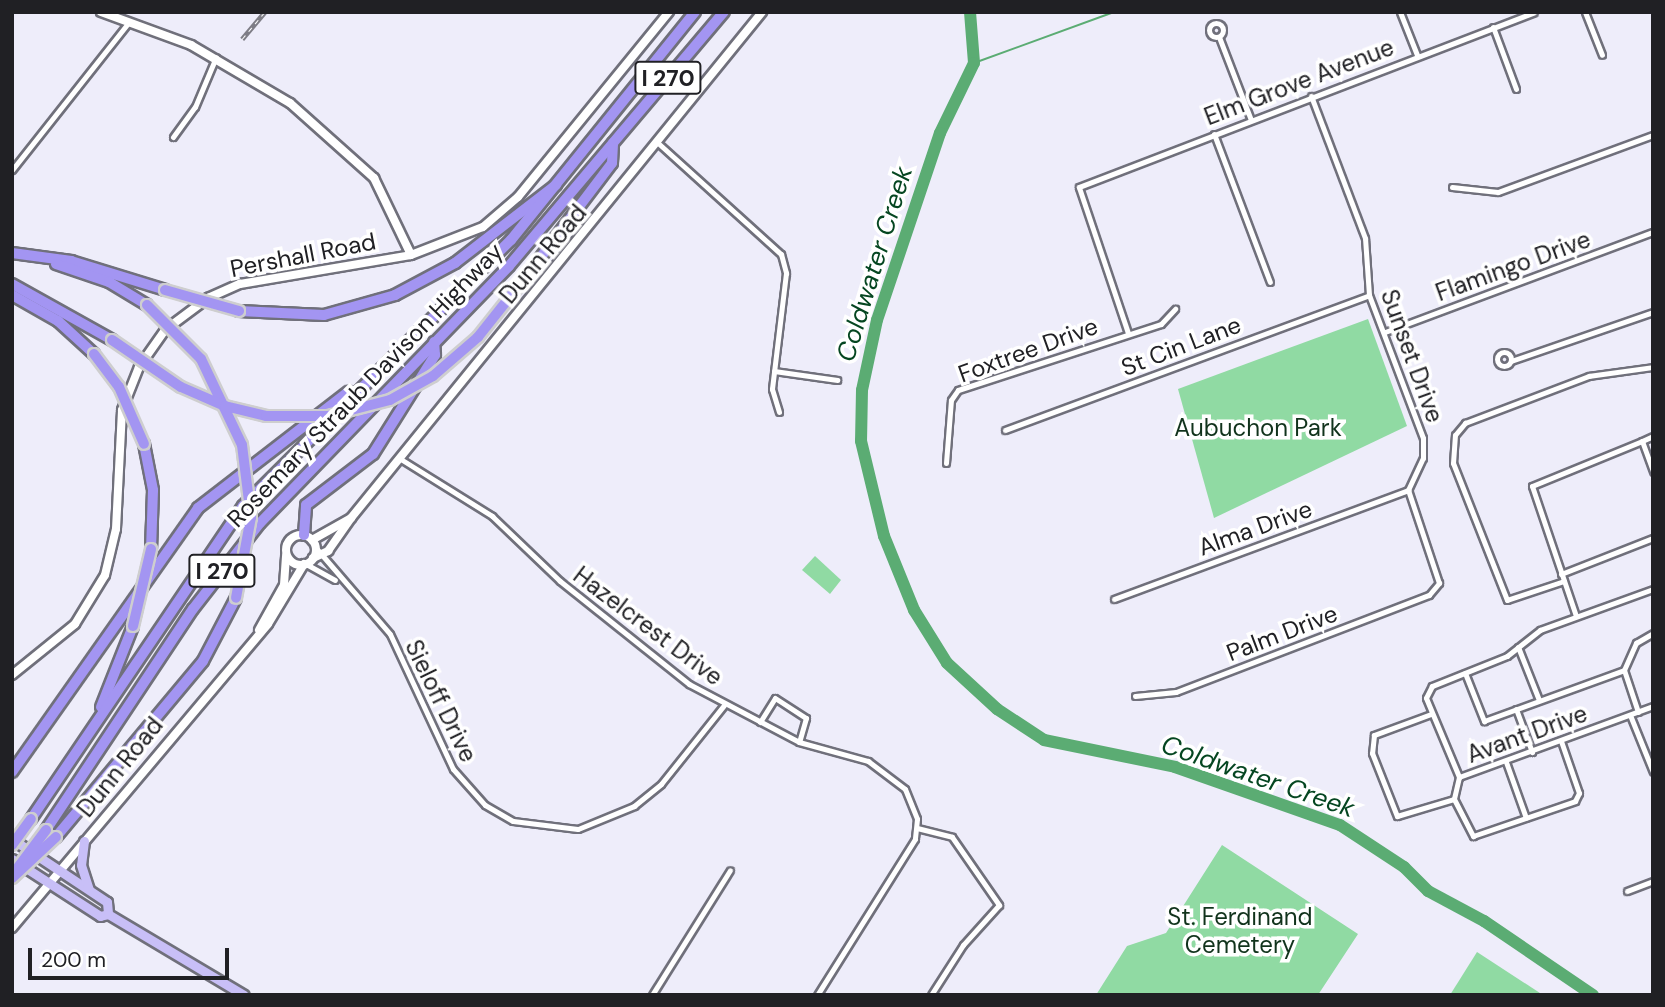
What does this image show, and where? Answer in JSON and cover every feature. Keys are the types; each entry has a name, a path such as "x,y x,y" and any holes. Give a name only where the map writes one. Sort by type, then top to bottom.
{"highway":[{"name":"Rosemary Straub Davison Highway","path":"12,845 231,521 361,386 478,275 560,183 695,12"},
{"name":"Rosemary Straub Davison Highway","path":"12,876 238,551 435,342 724,12"},
{"path":"12,284 113,340 181,387 225,406 266,416 328,416 390,400 433,376 478,337 612,163 612,143"},
{"path":"12,254 71,261 239,311 324,314 395,295 455,263 560,183"},
{"path":"12,254 86,273 147,306 201,359 242,445 251,517 236,598 203,661 56,837 12,876"},
{"path":"12,295 58,321 94,354 119,387 144,444 153,490 151,549 134,626 94,725"},
{"path":"311,552 306,505 378,447 435,355 435,342"},
{"path":"12,772 198,508 239,470 361,386"}],"main road":[{"path":"12,838 107,902 108,914"},
{"path":"84,841 81,865 90,891"},
{"path":"12,859 100,916 108,914 244,995"}],"street":[{"path":"101,12 130,21 216,57 290,103 374,178 411,255"},
{"name":"Pershall Road","path":"12,675 75,625 105,575 116,530 122,410 139,367 165,330 208,298 240,284 411,255 462,239 501,214 669,12"},
{"name":"Dunn Road","path":"311,552 351,518 762,12"},
{"path":"1400,12 1417,55"},
{"name":"Elm Grove Avenue","path":"1128,333 1079,187 1534,12"},
{"path":"1586,12 1602,55"},
{"path":"12,170 130,21"},
{"path":"1493,27 1516,89"},
{"path":"1219,37 1251,120"},
{"path":"173,137 195,107 216,57"},
{"name":"Sunset Drive","path":"1311,96 1365,239 1369,295 1423,438 1423,458 1408,490"},
{"path":"1214,134 1270,282"},
{"path":"1452,187 1498,192 1653,135"},
{"path":"658,143 781,254 786,273 774,371 779,412"},
{"name":"Flamingo Drive","path":"1385,332 1653,232"},
{"name":"St Cin Lane","path":"1005,430 1369,295"},
{"name":"Foxtree Drive","path":"946,463 951,400 958,390 1160,324 1175,309"},
{"path":"1511,361 1653,312"},
{"path":"1564,582 1507,600 1453,463 1455,435 1465,423 1590,376 1653,368"},
{"path":"774,371 836,380"},
{"path":"1576,617 1532,486 1653,436"},
{"path":"1642,441 1653,472"},
{"name":"Hazelcrest Drive","path":"400,458 492,516 585,602 724,705 799,742 850,753 890,773 912,800 917,828"},
{"name":"Palm Drive","path":"1135,696 1176,692 1437,588 1408,490"},
{"name":"Alma Drive","path":"1114,599 1408,490"},
{"name":"Dunn Road","path":"12,929 259,630 311,552 351,518"},
{"path":"1562,574 1653,538"},
{"path":"288,542 311,552 286,555 288,542"},
{"name":"Sieloff Drive","path":"311,552 390,634 459,777 485,805 513,821 578,829 634,806 661,784 724,705"},
{"name":"Sieloff Drive","path":"311,552 338,581"},
{"name":"Dunn Road","path":"259,630 284,585 286,555"},
{"path":"1624,670 1484,721 1465,673 1518,647 1540,630 1653,589"},
{"path":"1638,712 1624,670 1636,643 1653,634"},
{"path":"1518,647 1539,700"},
{"name":"Avant Drive","path":"1465,673 1427,692 1431,714 1459,777 1653,706"},
{"path":"760,722 775,698 806,718 799,742"},
{"path":"1517,709 1532,752"},
{"path":"1431,714 1374,735 1372,753 1397,816 1454,799"},
{"path":"1630,715 1653,772"},
{"path":"1459,777 1454,799 1473,836 1526,818 1577,797 1561,741"},
{"path":"1506,762 1526,818"},
{"path":"817,995 917,828 952,837 996,896 998,913 963,945 931,995"},
{"path":"652,995 730,870"},
{"path":"1627,891 1653,881"}],"green space":[{"name":"Aubuchon Park","path":"1368,319 1407,426 1214,518 1178,389"},
{"path":"815,556 841,580 830,594 802,570"},
{"name":"St. Ferdinand Cemetery","path":"1222,845 1358,934 1318,995 1096,995 1127,946 1166,933"},
{"path":"1477,952 1543,995 1450,995"}],"waterway":[{"name":"Coldwater Creek","path":"970,12 974,63 940,133 877,320 862,390 861,441 884,536 914,610 947,663 997,709 1044,740 1175,767 1340,825 1404,867 1428,891 1484,921 1593,995"},
{"path":"974,63 1114,12"}],"railway":[{"path":"242,39 265,12"}]}
